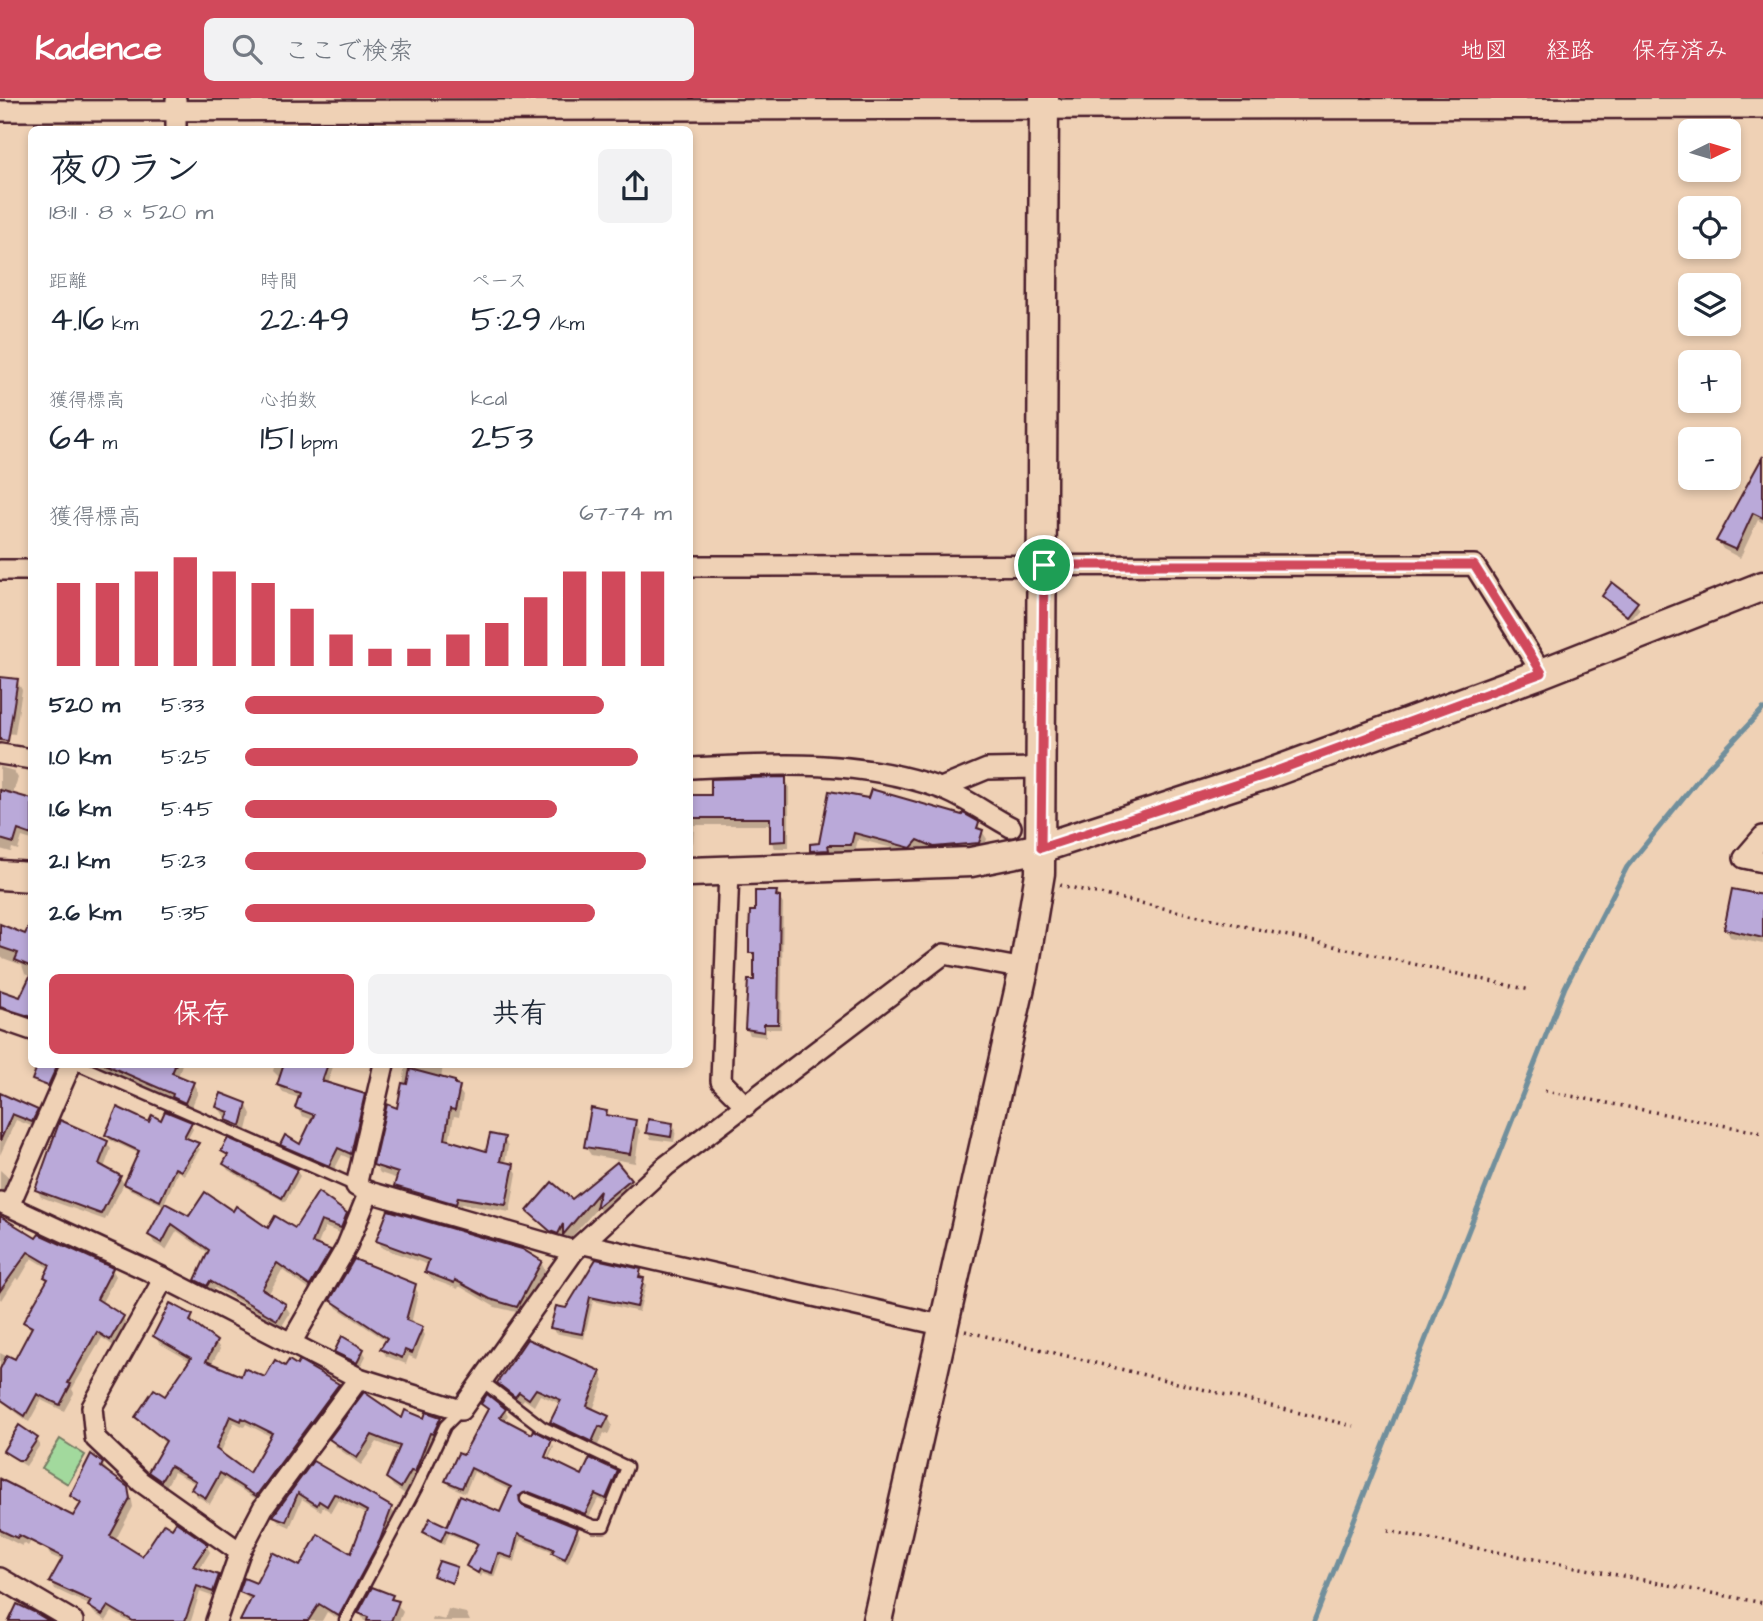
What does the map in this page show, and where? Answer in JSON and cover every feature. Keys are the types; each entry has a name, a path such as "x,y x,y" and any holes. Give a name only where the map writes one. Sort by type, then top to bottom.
{"street":[{"path":"0,111 176,113 1044,103 1763,108"},
{"path":"877,1621 1024,969 1038,881 1041,848 1044,565 1044,103"},
{"path":"693,566 1474,565 1542,673"},
{"path":"0,570 28,570"},
{"path":"693,872 971,862 1041,848 1265,775 1542,673 1763,586"},
{"path":"0,754 28,758"},
{"path":"693,768 786,763 854,767 942,788 1011,827"},
{"path":"942,788 987,769 1041,768"},
{"path":"1763,836 1744,858 1763,862"},
{"path":"729,872 721,1080 746,1106"},
{"path":"0,875 28,877"},
{"path":"69,1068 5,1204 164,1278 359,1378 461,1410 579,1248 666,1167 944,954 1024,969"},
{"path":"0,1019 28,1029"},
{"path":"291,1343 346,1248 362,1189 383,1068"},
{"path":"362,1189 579,1248 944,1326"},
{"path":"164,1278 92,1407 95,1438 141,1482 240,1552"},
{"path":"216,1621 240,1552 263,1508 359,1378"},
{"path":"0,1578 74,1621"}],"lane":[{"path":"86,1068 362,1189"},
{"path":"482,1381 542,1427 627,1467 604,1526 594,1526 526,1499"},
{"path":"345,1621 416,1488 444,1426 461,1410"}],"path":[{"path":"1038,881 1530,990"},
{"path":"1545,1091 1763,1133"},
{"path":"944,1326 1353,1426"},
{"path":"1388,1531 1763,1603"}],"green space":[{"path":"60,1439 85,1455 68,1484 42,1468"}],"building":[{"path":"1763,456 1763,518 1753,513 1736,550 1716,541"},
{"path":"1612,582 1638,602 1627,616 1602,596"},
{"path":"0,677 18,679 8,741 0,740"},
{"path":"786,777 786,841 770,842 770,818 693,818 693,795 711,795 711,779"},
{"path":"871,789 962,815 963,813 979,822 977,828 983,830 979,843 934,847 918,840 911,848 854,833 851,845 828,845 829,850 810,851 810,844 819,843 829,791 868,798"},
{"path":"0,790 28,798 28,834 18,830 14,843 0,839"},
{"path":"1732,889 1763,895 1763,938 1724,929"},
{"path":"755,891 777,891 776,896 780,897 778,1024 764,1024 764,1032 745,1029 748,980 754,980 754,953 749,953 749,933 750,911 755,911"},
{"path":"0,924 25,934 28,928 28,965 15,960 18,953 0,947"},
{"path":"28,980 28,1016 0,1007 0,990 20,997"},
{"path":"36,1068 56,1068 48,1086 32,1080"},
{"path":"113,1068 174,1068 172,1073 194,1082 185,1103 172,1097 173,1094"},
{"path":"283,1068 327,1068 322,1081 365,1094 351,1154 338,1148 329,1166 280,1145 285,1135 300,1144 314,1115 295,1108 300,1093 277,1085"},
{"path":"410,1069 455,1081 455,1085 460,1086 455,1110 450,1109 445,1139 486,1151 490,1134 505,1137 500,1161 514,1164 506,1205 458,1197 456,1204 394,1186 398,1173 373,1165 387,1104 397,1108 402,1083 407,1084"},
{"path":"0,1093 38,1110 32,1122 12,1114 0,1141"},
{"path":"221,1093 247,1103 241,1126 226,1120 229,1112 216,1107"},
{"path":"117,1107 149,1122 152,1115 161,1120 165,1111 192,1122 184,1137 199,1143 181,1171 175,1168 160,1201 124,1184 139,1151 105,1135"},
{"path":"591,1108 607,1111 606,1115 636,1120 630,1154 584,1147"},
{"path":"648,1119 673,1123 671,1137 646,1133"},
{"path":"60,1120 108,1141 99,1164 121,1176 101,1214 35,1190"},
{"path":"228,1138 298,1169 282,1198 223,1164 228,1155 221,1151"},
{"path":"617,1162 631,1179 596,1208 600,1191 563,1235 563,1224 558,1234 550,1231 527,1211 552,1182 572,1199"},
{"path":"205,1192 233,1211 236,1206 268,1228 275,1216 295,1228 318,1192 347,1213 341,1228 321,1221 312,1243 331,1250 310,1286 277,1263 262,1289 286,1304 277,1320 210,1281 207,1286 195,1280 209,1250 172,1224 162,1243 148,1235 165,1203 189,1216"},
{"path":"388,1210 522,1249 542,1261 517,1307 490,1299 455,1280 454,1283 425,1272 429,1260 376,1241"},
{"path":"0,1216 36,1238 39,1234 113,1268 97,1299 124,1316 110,1340 97,1332 68,1383 71,1384 60,1405 37,1394 25,1416 0,1399 0,1369 7,1355 15,1359 32,1327 23,1322 48,1279 44,1277 50,1265 28,1252 0,1291"},
{"path":"354,1259 416,1284 406,1320 423,1327 412,1353 405,1350 402,1358 380,1349 387,1338 330,1300"},
{"path":"596,1259 641,1269 639,1277 644,1278 637,1307 590,1297 582,1334 550,1328 556,1306 566,1308"},
{"path":"170,1303 193,1315 190,1321 217,1341 206,1361 241,1376 244,1368 265,1377 275,1360 285,1366 289,1360 297,1365 299,1361 339,1384 256,1496 220,1473 206,1498 191,1489 196,1481 170,1466 161,1481 148,1472 166,1441 135,1417 154,1389 165,1396 191,1358 153,1336","holes":["230,1416 241,1421 242,1418 272,1433 249,1473 216,1449"]},
{"path":"342,1336 364,1349 357,1363 334,1352"},
{"path":"527,1339 601,1371 587,1406 609,1416 603,1428 599,1426 592,1442 550,1422 561,1400 536,1389 529,1399 519,1392 515,1397 497,1383"},
{"path":"364,1392 402,1418 405,1410 424,1418 426,1412 441,1417 433,1434 430,1433 415,1472 411,1471 401,1488 386,1478 400,1446 372,1435 357,1458 329,1439"},
{"path":"487,1394 506,1409 500,1417 532,1434 534,1430 552,1440 545,1457 582,1475 590,1458 618,1471 606,1499 595,1494 585,1514 529,1492 519,1496 523,1506 578,1528 565,1559 552,1553 554,1549 518,1534 512,1558 498,1553 492,1573 480,1569 478,1573 466,1566 478,1544 446,1530 441,1541 423,1532 430,1518 447,1526 460,1495 500,1512 511,1487 471,1468 462,1488 445,1481 458,1453 463,1455 488,1409 481,1404"},
{"path":"19,1425 38,1438 23,1460 3,1451"},
{"path":"91,1454 103,1463 101,1467 128,1487 130,1499 110,1536 142,1556 164,1523 172,1528 176,1522 208,1544 193,1566 219,1575 213,1592 197,1586 185,1621 133,1621 108,1606 102,1615 88,1606 91,1601 49,1582 63,1557 19,1535 17,1538 0,1530 0,1479 73,1516 81,1503 70,1496"},
{"path":"313,1461 392,1507 380,1540 339,1616 319,1604 308,1621 240,1621 252,1597 239,1592 244,1578 256,1583 272,1552 300,1566 318,1534 351,1553 367,1511 338,1495 334,1494 327,1506 319,1501 317,1505 298,1493 286,1521 273,1516"},
{"path":"439,1561 457,1567 452,1583 433,1576"},
{"path":"372,1587 393,1595 391,1599 399,1601 391,1621 367,1621 368,1617 358,1613"},
{"path":"17,1604 34,1612 49,1621 9,1621"}],"waterway":[{"path":"1314,1621 1565,987 1627,867 1705,771 1763,709"}],"route":[{"path":"1044,565 1474,565 1542,673 1265,775 1041,848 1044,565"}]}
